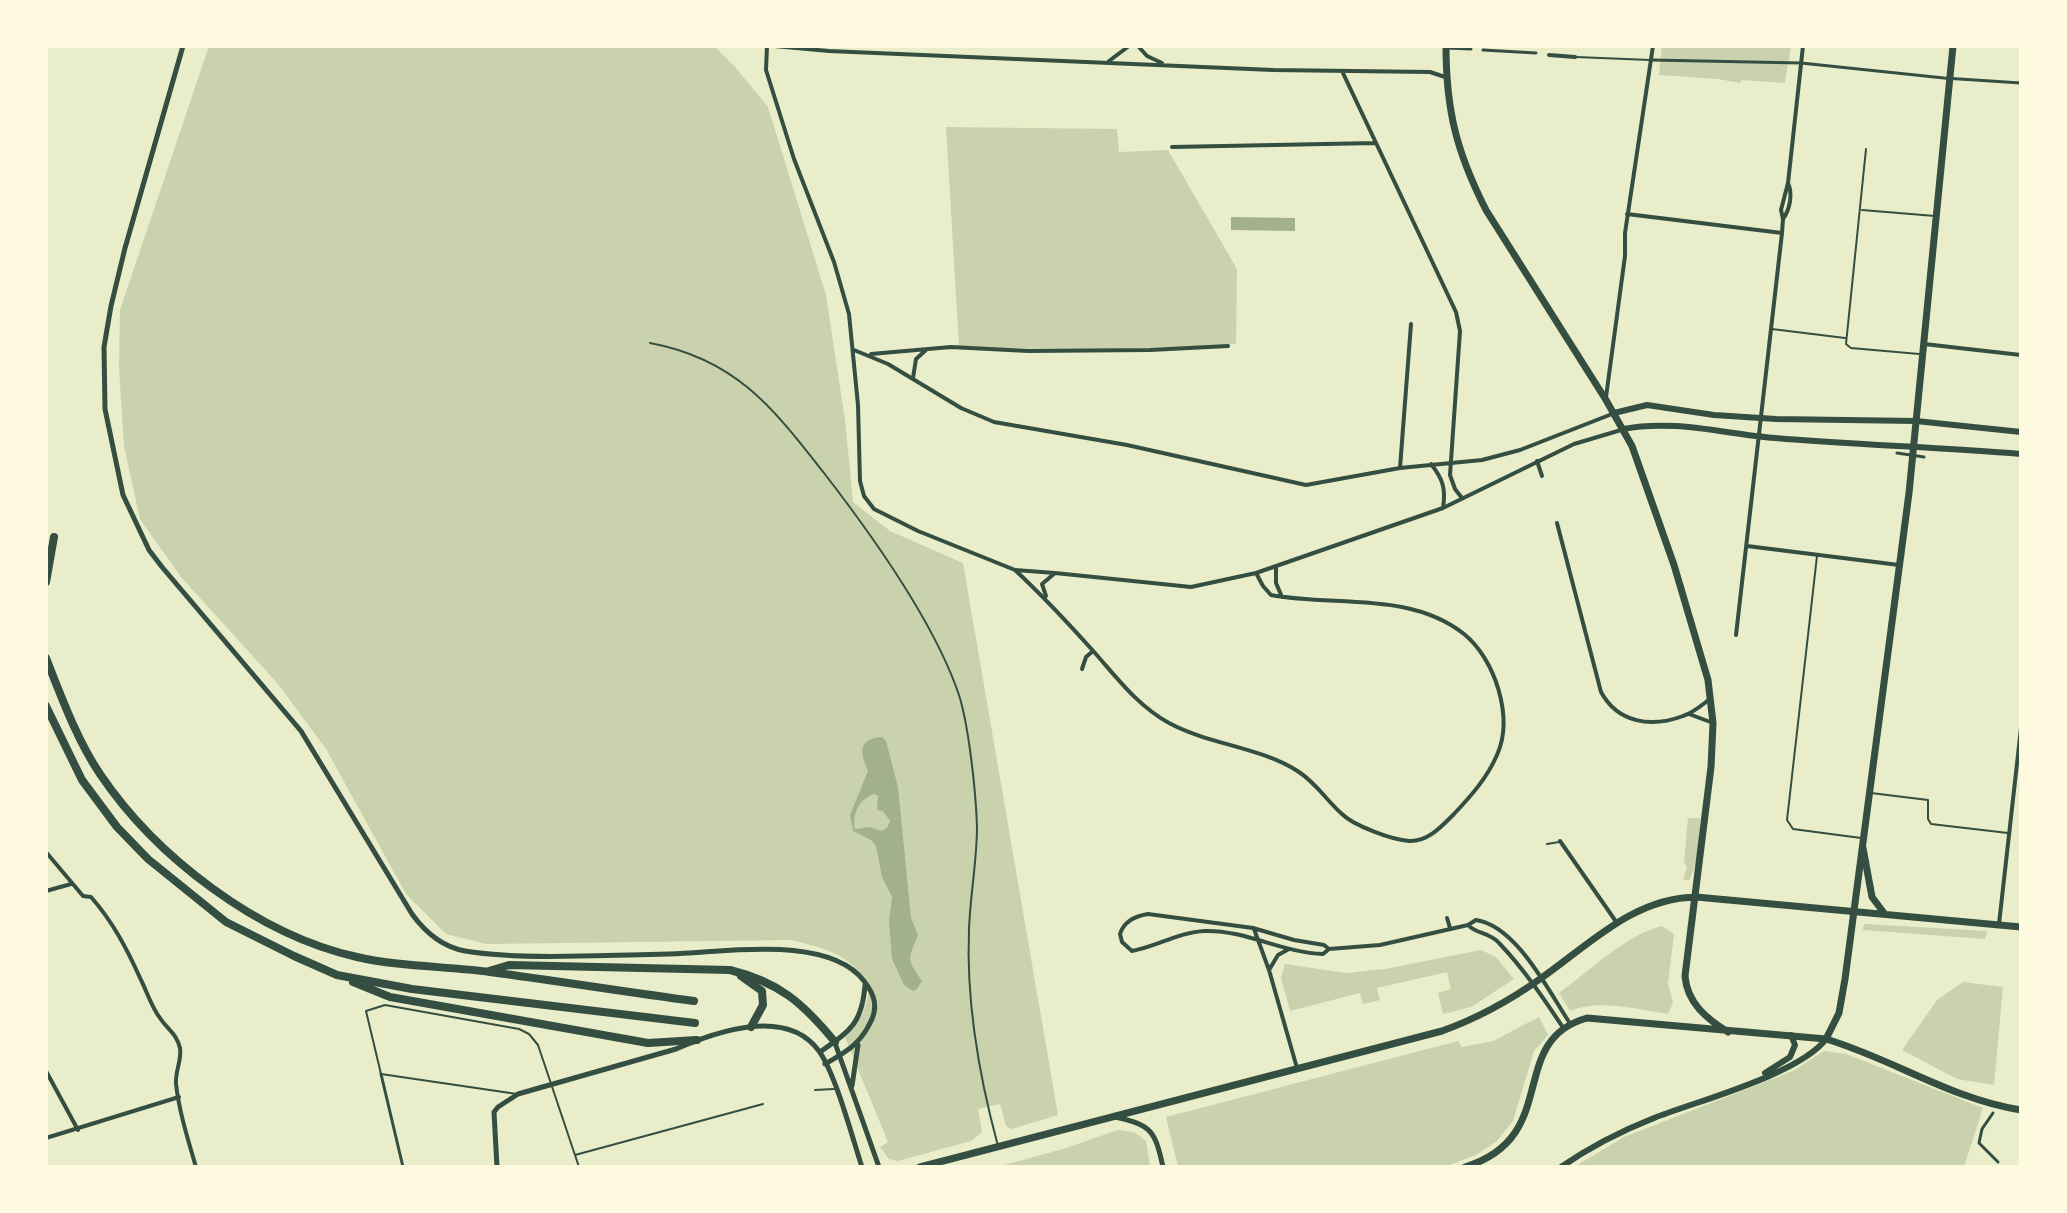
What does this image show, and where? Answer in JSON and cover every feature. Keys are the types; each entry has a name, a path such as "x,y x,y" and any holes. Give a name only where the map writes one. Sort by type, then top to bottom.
{"highway":[{"path":"46,582 54,537"},
{"path":"46,658 99,772 130,813 178,861 237,906 300,937 357,957 694,1001"},
{"path":"46,706 82,780 117,827 148,859 226,922 390,997 648,1043 697,1040"},
{"path":"488,972 509,965 730,970 759,977 797,1000 812,1013 835,1042"},
{"path":"730,970 762,991 763,1005 751,1027"},
{"path":"337,975 412,989 695,1023"}],"main road":[{"path":"1561,1167 1621,1132 1805,1058 1826,1039 1839,1013 1914,445 1953,46"},
{"path":"1446,47 1452,126 1476,190 1623,429 1645,477 1666,540 1712,698 1708,803 1686,986 1703,1014 1728,1032"},
{"path":"1614,413 1647,405 1714,415 1916,421 2021,432"},
{"path":"1623,429 1670,424 1759,436 2021,454"},
{"path":"1862,842 1870,890 1884,913"},
{"path":"920,1167 1466,1022 1489,1012 1533,984 1643,907 1667,899 1696,897 2021,927"},
{"path":"1465,1167 1487,1161 1510,1142 1528,1112 1542,1054 1554,1038 1583,1019 1598,1017 1728,1032 1826,1039 1856,1049 1959,1095 2021,1110"},
{"path":"1752,1081 1790,1057 1795,1045 1791,1035"}],"street":[{"path":"183,46 125,248 106,334 103,395 120,483 149,550 301,731 419,924 442,943 481,953 567,956 741,949 811,954 844,963 853,968 873,994 875,1014 858,1044 852,1088"},
{"path":"767,46 766,70 794,159 839,276 851,324 860,481 864,496 874,509 890,519 1015,570 1191,587 1276,567 1443,508 1574,444 1623,429"},
{"path":"774,46 1164,65 1430,72 1446,78"},
{"path":"1107,62 1129,46"},
{"path":"1138,46 1147,56 1164,65"},
{"path":"1606,400 1625,256 1627,214 1653,46"},
{"path":"1736,635 1783,219 1788,211 1791,190 1788,183 1803,46"},
{"path":"1446,47 1471,49"},
{"path":"1483,50 1536,53"},
{"path":"1549,55 1575,57"},
{"path":"1652,60 1801,63 1949,79 2021,83"},
{"path":"1342,71 1456,312 1460,331 1452,482 1463,499"},
{"path":"1172,147 1376,143"},
{"path":"1627,214 1782,233"},
{"path":"1400,468 1411,324"},
{"path":"1922,344 2021,355"},
{"path":"868,354 928,349 1150,350 1228,346"},
{"path":"913,378 916,359 928,349"},
{"path":"854,350 868,354 961,408 994,422 1127,445 1288,483 1323,484 1400,468 1505,455 1614,413"},
{"path":"1897,453 1924,457"},
{"path":"1537,461 1542,476"},
{"path":"1431,464 1443,482 1443,508"},
{"path":"1557,523 1601,692 1614,711 1631,719 1663,720 1689,714 1712,698"},
{"path":"1747,546 1899,565"},
{"path":"1276,567 1276,583 1282,597"},
{"path":"1015,570 1048,601 1143,705 1171,724 1207,740 1282,762 1312,781 1352,822 1397,839 1412,841 1440,829 1478,788 1497,755 1503,726 1499,692 1489,665 1465,635 1438,617 1399,606 1282,597 1267,593 1256,573"},
{"path":"1048,601 1042,584 1055,573"},
{"path":"1082,669 1086,657 1093,651"},
{"path":"1689,714 1713,723"},
{"path":"1999,924 2021,728"},
{"path":"46,838 46,852 71,884 83,896 91,897 114,924 116,935 127,949 160,1019 170,1028 179,1044 181,1055 175,1071 196,1167"},
{"path":"1560,841 1617,923"},
{"path":"46,891 71,884"},
{"path":"1329,949 1324,945 1253,928 1148,914 1125,923 1120,934 1127,948 1137,950 1200,931 1230,933 1323,954 1329,949 1380,945 1468,925 1476,920 1489,921 1523,954 1541,978 1568,1027"},
{"path":"1447,918 1450,928"},
{"path":"1468,925 1497,941 1568,1027"},
{"path":"1253,928 1269,970 1297,1068"},
{"path":"1269,970 1278,955 1290,948"},
{"path":"820,1052 857,1022 863,1009 865,983"},
{"path":"497,1167 494,1112 518,1094 676,1049 697,1040 751,1027 776,1026 794,1030 820,1052 862,1167"},
{"path":"835,1042 879,1167"},
{"path":"825,1064 858,1044"},
{"path":"46,1071 78,1130"},
{"path":"381,1074 403,1167"},
{"path":"46,1138 179,1097"},
{"path":"1993,1113 1982,1129 1979,1143 1998,1162"},
{"path":"1114,1117 1139,1122 1149,1129 1159,1146 1163,1167"}],"lane":[{"path":"1575,57 1652,60"},
{"path":"1866,149 1847,345 1851,348 1921,354"},
{"path":"1861,210 1935,216"},
{"path":"1770,329 1846,338"},
{"path":"650,343 681,350 729,372 784,422 853,511 896,574 934,641 959,696 970,755 977,828 969,932 970,986 975,1037 998,1147"},
{"path":"1818,555 1788,823 1793,829 1862,842"},
{"path":"1869,793 1928,800 1928,819 1933,825 2009,833"},
{"path":"1547,844 1560,841"},
{"path":"518,1094 381,1074 366,1011 385,1005 519,1029 529,1034 538,1045 579,1167"},
{"path":"815,1090 835,1089"},
{"path":"575,1155 763,1104"}],"shaded area":[{"path":"209,46 714,46 768,107 826,295 845,420 853,502 890,531 963,563 1058,1115 1012,1129 1006,1126 1000,1104 978,1109 982,1132 971,1141 898,1161 889,1159 880,1147 888,1142 844,1035 863,1014 870,989 855,968 837,955 792,940 486,944 446,934 406,894 326,749 278,684 181,577 140,519 124,446 119,368 120,310"},
{"path":"1662,46 1791,46 1785,83 1741,80 1740,83 1659,75"},
{"path":"946,127 1117,129 1119,152 1168,150 1237,269 1236,344 1098,349 959,347"},
{"path":"1231,217 1295,218 1295,231 1231,230"},
{"path":"882,737 886,741 898,787 911,918 918,935 910,960 922,981 913,991 904,985 892,959 889,921 892,897 882,877 876,846 853,831 850,815 868,771 864,744","holes":["869,796 878,796 877,810 883,811 890,821 887,828 881,831 870,827 855,829 856,813 861,803"]},
{"path":"1688,818 1700,818 1699,842 1692,873 1689,880 1683,880 1687,868 1684,862"},
{"path":"1864,924 1987,931 1985,939 1863,930"},
{"path":"1662,926 1674,934 1668,984 1673,1003 1668,1014 1606,1005 1570,1011 1559,993 1622,945"},
{"path":"1481,950 1496,957 1514,979 1471,1007 1443,1014 1438,993 1451,989 1447,972 1377,988 1380,1000 1363,1004 1360,993 1290,1011 1281,978 1285,964 1346,973 1385,969"},
{"path":"1963,982 2003,987 1994,1085 1957,1079 1902,1050 1937,1000"},
{"path":"1539,1017 1548,1035 1534,1051 1513,1121 1497,1141 1476,1155 1444,1167 1178,1167 1166,1117 1458,1041 1462,1047 1493,1041"},
{"path":"1824,1051 1846,1054 1983,1108 1964,1167 1574,1167 1624,1137 1793,1071"},
{"path":"1118,1130 1134,1132 1146,1141 1150,1167 997,1167 1063,1149"}]}
